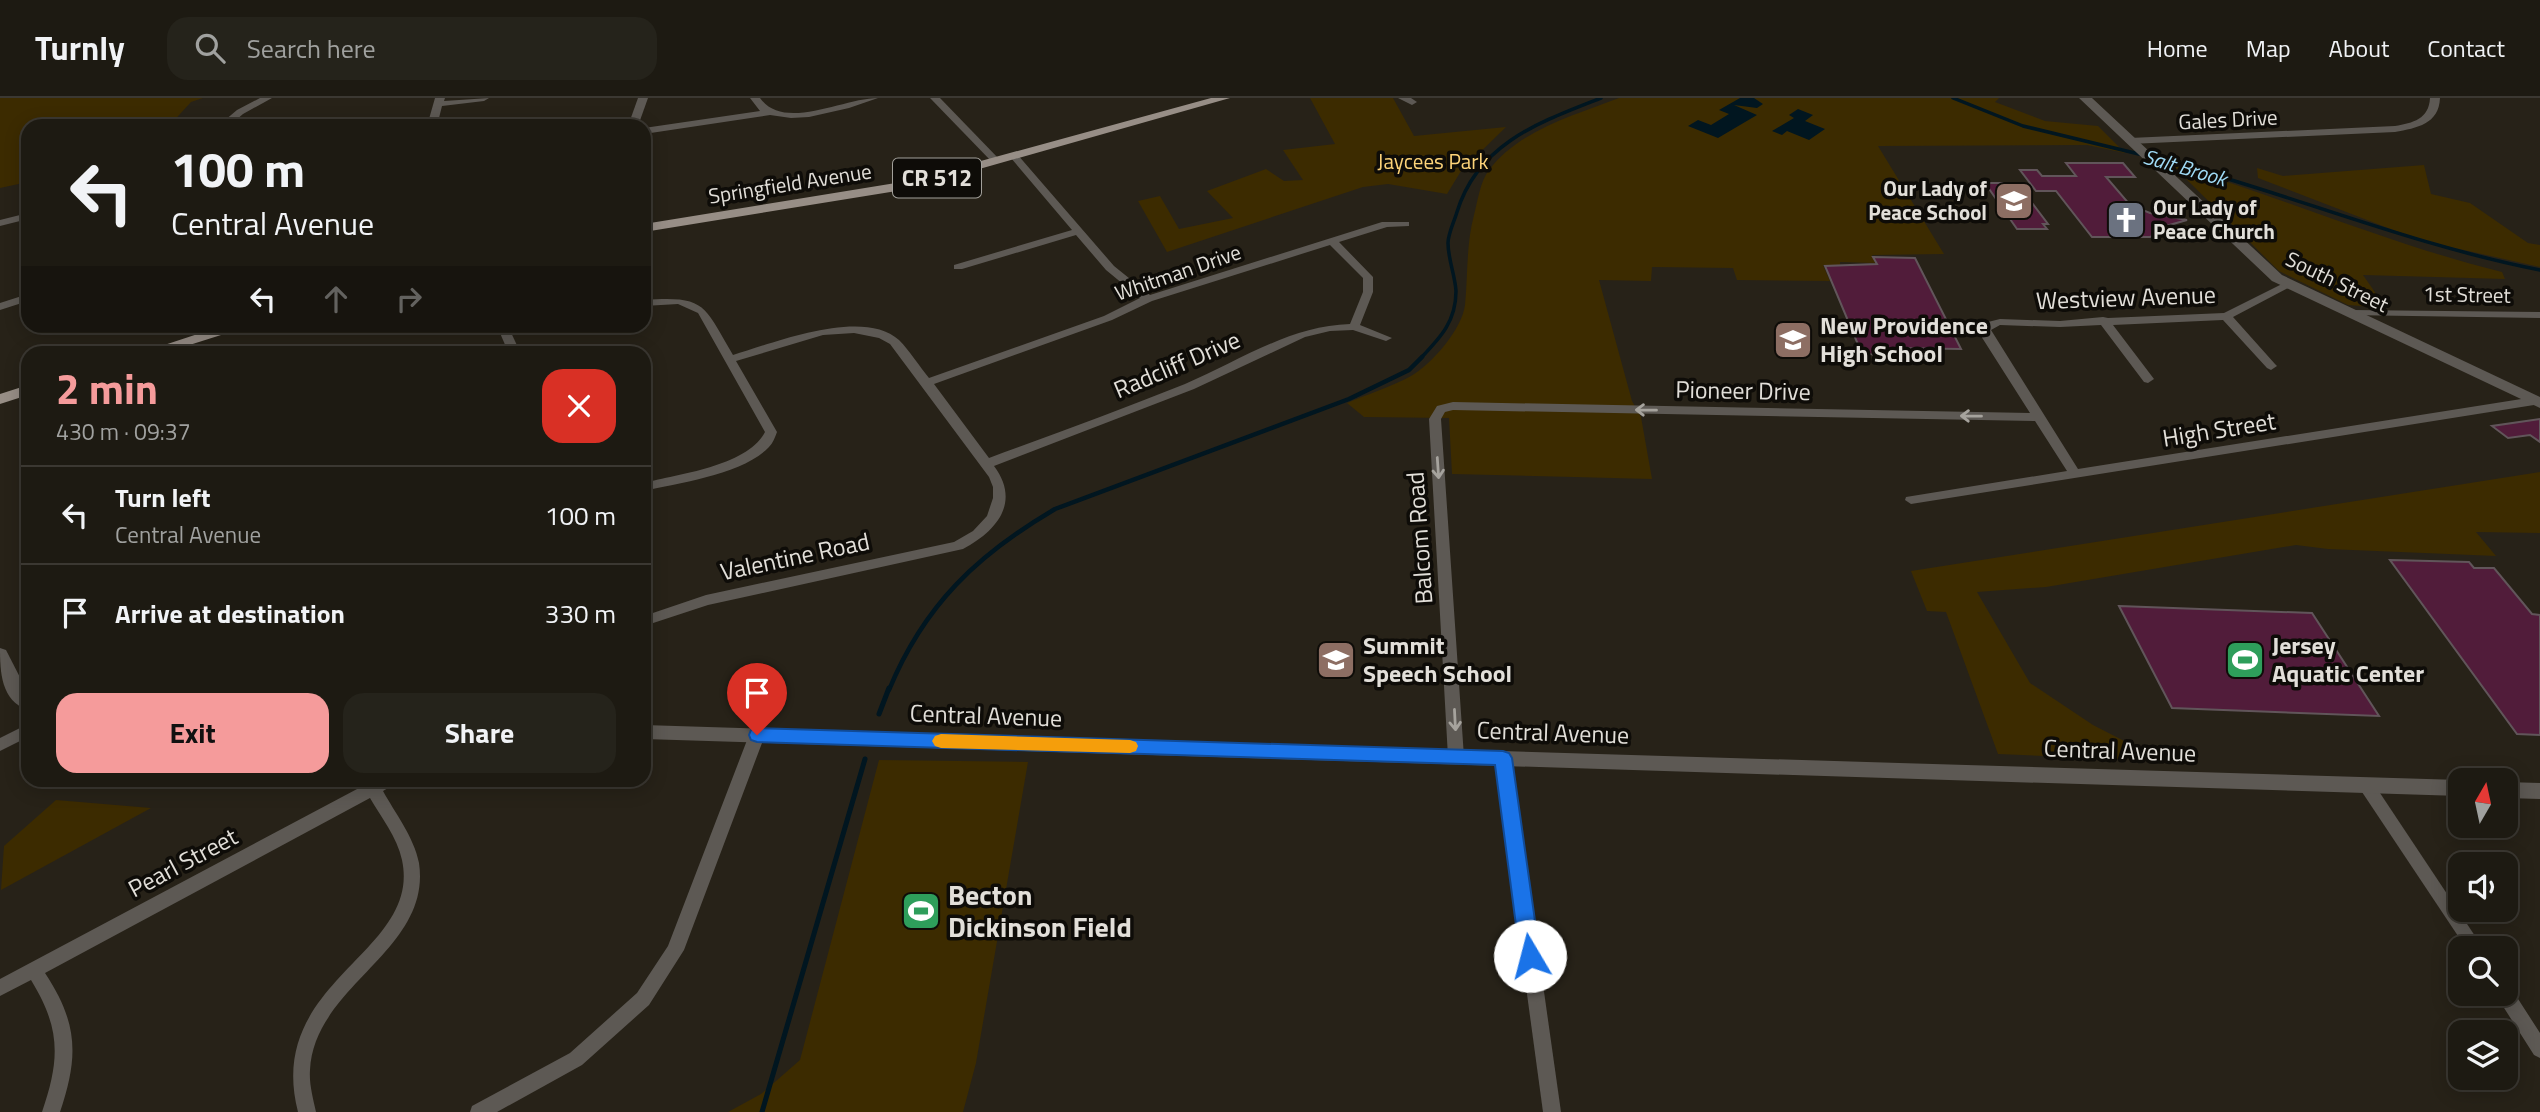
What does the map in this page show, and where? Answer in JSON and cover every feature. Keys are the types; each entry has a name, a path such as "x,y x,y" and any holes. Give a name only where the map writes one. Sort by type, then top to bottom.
{"main road":[{"name":"Springfield Avenue","path":"651,227 922,182 1224,98"},
{"path":"170,346 212,333"},
{"path":"0,399 21,392"}],"street":[{"path":"231,119 240,111 267,98"},
{"path":"434,119 439,101 484,98"},
{"path":"636,119 643,98"},
{"path":"755,98 761,107 772,112"},
{"path":"651,130 772,112 807,115 873,98"},
{"path":"935,98 996,161"},
{"name":"South Street","path":"2085,98 2267,270 2288,284 2537,402"},
{"name":"Gales Drive","path":"2132,143 2395,130 2417,125 2430,117 2435,98"},
{"path":"1014,156 1110,268 1148,299"},
{"path":"0,223 21,218"},
{"name":"Whitman Drive","path":"927,383 1108,317 1148,299 1386,224 1405,224"},
{"path":"958,267 1077,231"},
{"path":"1333,242 1368,277 1368,292 1354,327"},
{"name":"Westview Avenue","path":"2039,417 1985,332 1988,325 2000,322 2060,324 2226,316 2288,284"},
{"path":"0,307 21,300"},
{"path":"651,302 670,300 697,306 702,311 771,432 766,445 748,458 651,485"},
{"name":"1st Street","path":"2352,313 2540,315"},
{"path":"2514,315 2540,326"},
{"path":"2226,316 2271,366"},
{"path":"2104,320 2148,379"},
{"name":"Radcliff Drive","path":"986,464 1190,386 1302,334 1330,328 1354,327 1386,338"},
{"path":"730,359 822,332 864,331 894,342 986,464"},
{"name":"High Street","path":"1911,500 2537,402"},
{"name":"Pioneer Drive","path":"1447,407 2039,417"},
{"name":"Balcom Road","path":"1447,407 1438,411 1435,419 1456,757"},
{"path":"2039,417 2075,474"},
{"name":"Valentine Road","path":"651,619 706,600 958,546 984,529 999,506 998,483 986,464"},
{"path":"0,656 21,697"},
{"name":"Central Avenue","path":"651,732 2448,788"},
{"path":"0,744 21,734"},
{"path":"479,1112 576,1059 643,999 675,950 757,735"},
{"path":"1503,758 1552,1112"},
{"path":"2366,785 2467,936"},
{"name":"Pearl Street","path":"0,988 378,787"},
{"path":"307,1112 300,1068 314,1025 333,995 384,943 404,913 410,898 410,858 383,787"},
{"path":"2518,790 2540,791"},
{"path":"34,970 56,1003 64,1036 63,1073 51,1112"},
{"path":"2513,1006 2540,1049"}],"green space":[{"path":"0,98 203,98 191,102 175,119 21,119 21,184 0,188"},
{"name":"Jaycees Park","path":"1310,98 1393,98 1414,136 1506,127 1461,171 1447,194 1388,184 1363,187 1167,252 1138,201 1160,196 1179,229 1233,218 1207,191 1266,169 1284,181 1303,180 1283,150 1335,144"},
{"path":"1619,98 1999,98 1995,102 2045,121 2098,126 2125,153 2087,145 1878,146 1944,254 1872,255 1875,263 1840,262 1840,266 1823,265 1830,281 1737,280 1733,268 1652,267 1651,281 1599,280 1632,401 1641,417 1652,479 1452,474 1449,418 1364,417 1347,403 1411,376 1437,355 1452,335 1465,305 1471,226 1481,186 1489,170 1501,156 1549,125"},
{"path":"2171,164 2418,248 2502,272 2505,279 2363,275 2386,308 2348,305 2279,271"},
{"path":"2424,165 2431,194 2470,203 2528,243 2540,245 2540,267 2419,240 2258,178 2257,168 2283,176"},
{"path":"2540,472 2540,533 2476,532 2496,556 2328,549 2296,545 2046,587 1977,592 2030,683 2093,725 2132,745 2119,759 1998,754 1946,612 1927,611 1911,571"},
{"name":"Becton Dickinson Field","path":"879,760 1028,762 976,1063 963,1112 728,1112 761,1094 800,1060"},
{"path":"56,800 151,808 1,890 4,846"}],"water":[{"path":"1740,98 1754,98 1763,104 1757,108 1734,105 1757,115 1718,138 1688,126 1698,120 1711,125 1729,114 1719,110"},
{"path":"1798,109 1813,115 1805,121 1825,129 1809,140 1787,131 1782,135 1772,131 1794,118 1789,115"}],"building":[{"path":"2066,163 2123,163 2135,177 2106,177 2130,205 2150,213 2187,220 2166,226 2160,233 2150,237 2092,237 2056,191 2036,191 2020,170 2037,170 2042,176 2076,176"},
{"path":"1985,183 2017,183 2048,224 2043,224 2047,229 2017,229"},
{"path":"1873,257 1915,258 1961,349 1894,348 1898,355 1862,354 1825,266 1877,264"},
{"path":"2540,419 2540,442 2530,435 2508,438 2492,426"},
{"path":"2390,560 2469,562 2474,568 2494,568 2532,614 2540,615 2540,735 2517,734"},
{"name":"Jersey Aquatic Center","path":"2119,606 2312,613 2379,716 2172,708"}],"waterway":[{"path":"1420,359 1440,336 1453,312 1456,291 1448,239 1467,188 1480,168 1496,152 1534,126 1601,98"},
{"name":"Salt Brook","path":"1953,98 2023,126 2143,155"},
{"name":"Salt Brook","path":"2152,157 2393,232 2540,270"},
{"path":"889,690 919,632 936,608 977,564 1027,526 1055,509 1349,399 1409,370 1420,359"},
{"path":"879,714 889,688"},
{"path":"762,1112 865,759"}],"slow traffic":[{"path":"941,741 1130,746"}],"place":[{"name":"Our Lady of Peace School","path":"2014,201"},
{"name":"Our Lady of Peace Church","path":"2126,220"},
{"name":"New Providence High School","path":"1793,340"},
{"name":"Summit Speech School","path":"1336,660"},
{"name":"Jersey Aquatic Center","path":"2245,660"},
{"name":"Becton Dickinson Field","path":"921,911"}],"route":[{"path":"757,735 1503,758 1530,956"}]}
